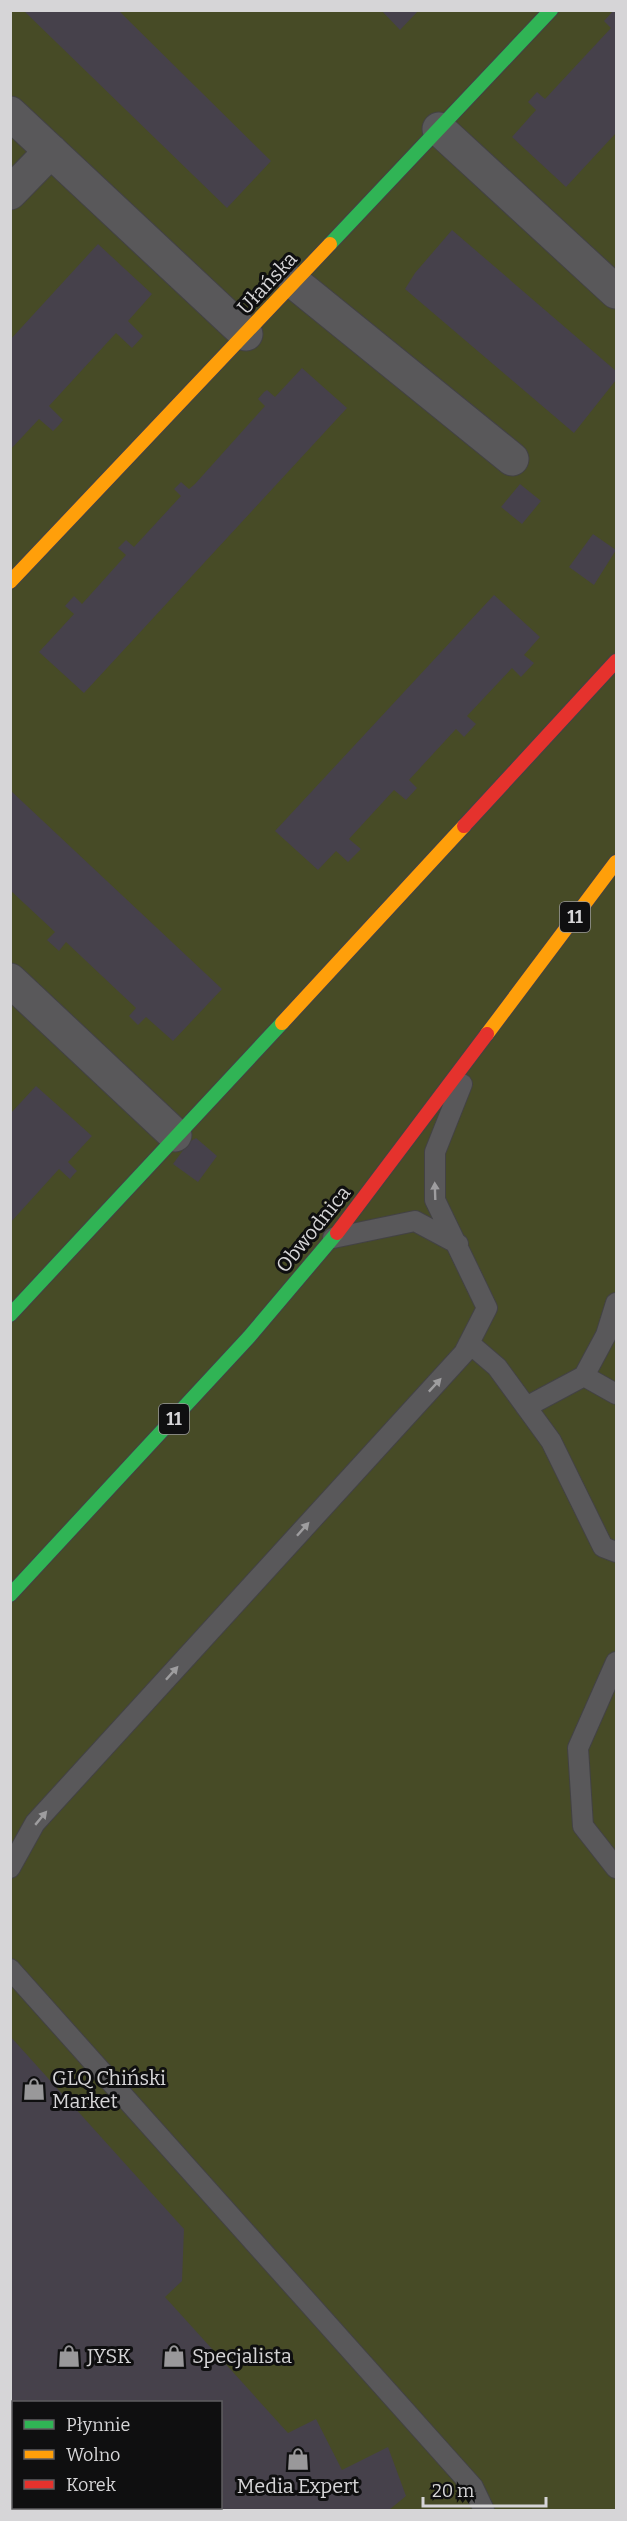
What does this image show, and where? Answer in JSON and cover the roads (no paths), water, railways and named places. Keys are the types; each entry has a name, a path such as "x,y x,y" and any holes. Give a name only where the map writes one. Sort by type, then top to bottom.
{"main road":[{"name":"Ułańska","path":"10,582 551,10"},
{"path":"10,1315 616,662"},
{"name":"Obwodnica","path":"10,1595 249,1337 333,1238 616,862"}],"street":[{"path":"10,113 246,334"},
{"path":"439,129 616,292"},
{"path":"10,193 51,151"},
{"path":"295,283 512,459"},
{"path":"10,980 175,1135"}],"lane":[{"path":"10,1868 35,1823 464,1353 487,1308 435,1200 435,1152 474,1053"},
{"path":"333,1238 415,1221 458,1244"},
{"path":"526,1407 584,1376 606,1335 616,1303"},
{"path":"469,1343 497,1367 550,1441 603,1547 616,1552"},
{"path":"584,1376 616,1394"},
{"path":"616,1662 578,1748 583,1826 616,1868"},
{"path":"10,1969 473,2487 484,2511"}],"place":[{"name":"GLQ Chiński Market","path":"34,2089"},
{"name":"JYSK","path":"69,2356"},
{"name":"Specjalista","path":"174,2356"},
{"name":"Media Expert","path":"298,2459"}]}
